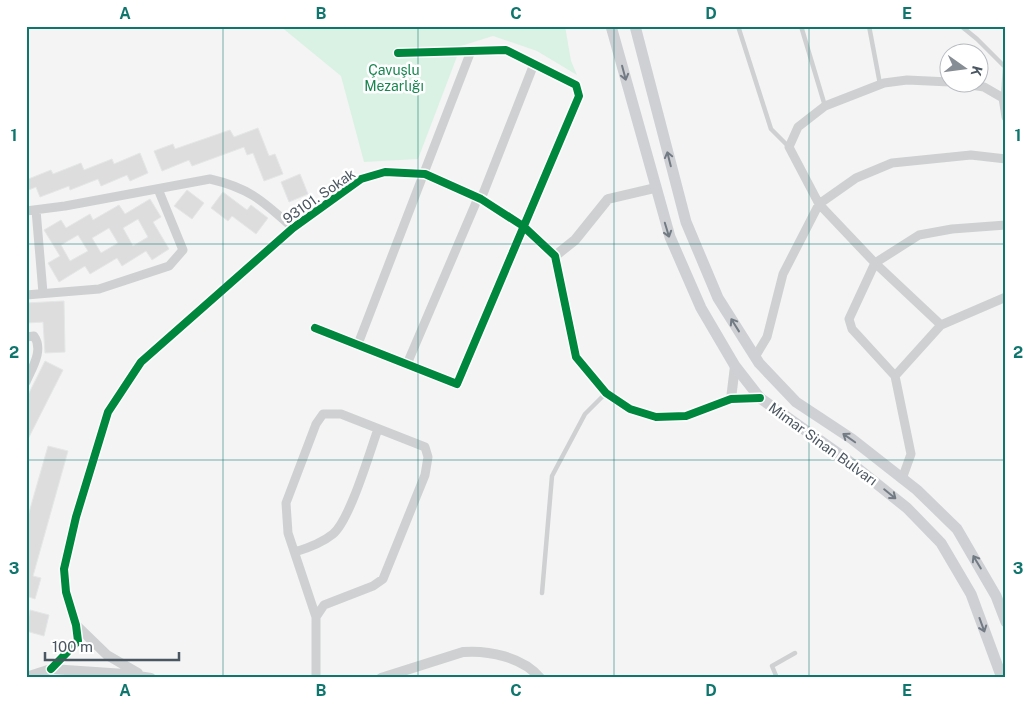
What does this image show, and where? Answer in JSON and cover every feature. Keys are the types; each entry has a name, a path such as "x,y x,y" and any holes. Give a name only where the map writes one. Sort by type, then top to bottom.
{"main road":[{"name":"Mimar Sinan Bulvarı","path":"611,26 670,237 701,308 735,366 760,398 846,459 907,508 941,542 971,594 1002,678"},
{"name":"Mimar Sinan Bulvarı","path":"635,26 686,222 718,298 755,356 796,402 852,439 902,479 957,529 1001,594 1006,622"}],"street":[{"path":"315,328 458,384 579,96 576,85 506,50 481,49 471,51 398,53"},
{"path":"358,344 471,51"},
{"path":"407,364 480,198 534,64"},
{"path":"940,82 907,80 880,84 825,106 798,127 789,147 819,204 875,263 941,325"},
{"path":"990,91 1002,98 1006,117"},
{"path":"755,356 767,337 783,274 819,204 856,178 892,163 971,155 1006,158"},
{"name":"93101. Sokak","path":"51,669 78,641 76,624 66,592 64,569 76,517 108,412 141,362 293,228 361,179 385,172 425,174 480,198 523,226 555,256"},
{"path":"26,211 210,179 231,184 257,196 293,228"},
{"path":"655,188 608,199 575,240 555,256 576,356 606,393 630,409 656,417 686,416 731,399 760,398"},
{"path":"26,295 99,289 169,266 183,250 158,189"},
{"path":"36,210 43,294"},
{"path":"902,479 911,454 895,376 852,329 849,319 875,263 919,235 952,229 1006,225"},
{"path":"895,376 941,325 1006,297"},
{"path":"26,336 34,336 38,342 38,353 26,382"},
{"path":"731,399 735,366"},
{"path":"316,617 324,605 373,586 383,579 425,475 428,457 425,447 341,414 323,414 316,424 286,503 288,533 316,617 316,678"},
{"path":"295,552 313,546 334,533 348,510 378,428"},
{"path":"76,624 108,655 148,677"},
{"path":"381,678 439,659 476,651 499,654 515,661 540,678"},
{"name":"93101. Sokak","path":"26,677 51,669 148,677"}],"lane":[{"path":"738,26 771,129 789,147"},
{"path":"801,26 825,106"},
{"path":"869,26 880,84"},
{"path":"961,26 1006,68 1002,98"},
{"path":"542,593 552,476 585,414 606,393"},
{"path":"777,678 772,666 795,653"}],"green space":[{"name":"Çavuşlu Mezarlığı","path":"280,26 565,26 571,61 577,75 537,51 493,36 461,46 418,159 364,162 341,76"}],"building":[{"path":"258,128 269,156 275,154 283,174 264,181 253,153 247,155 244,147 192,166 189,160 162,171 154,151 173,144 175,149 230,130 234,137"},
{"path":"140,153 148,173 130,181 127,175 101,186 98,179 70,190 69,186 40,197 36,187 26,191 26,180 51,170 53,174 81,163 84,170 112,159 114,164"},
{"path":"300,174 308,194 289,202 281,182"},
{"path":"187,190 204,203 192,219 174,206"},
{"path":"223,192 247,210 251,205 268,218 256,234 232,216 228,221 211,208"},
{"path":"150,199 161,217 153,222 169,249 152,260 146,251 122,266 117,258 90,274 85,266 59,282 48,263 60,256 44,230 61,220 66,228 90,214 93,220 119,205 125,214","holes":["138,219 148,237 133,246 123,228","109,228 118,243 101,253 92,238","78,235 88,251 70,261 61,245"]},
{"path":"64,301 65,352 45,353 43,322 26,323 26,303"},
{"path":"45,361 63,370 26,443 26,399"},
{"path":"48,446 68,451 33,576 41,578 35,599 26,596 26,523"},
{"path":"30,610 49,615 44,636 26,631"}],"cycle path":[{"path":"315,328 457,384 579,96 576,85 506,50 398,53"},
{"path":"51,669 78,641 76,625 66,592 64,569 76,517 108,412 141,362 293,228 361,179 385,172 425,174 481,199 523,226 555,256 576,357 606,393 630,409 656,417 686,416 731,399 760,398"}]}
